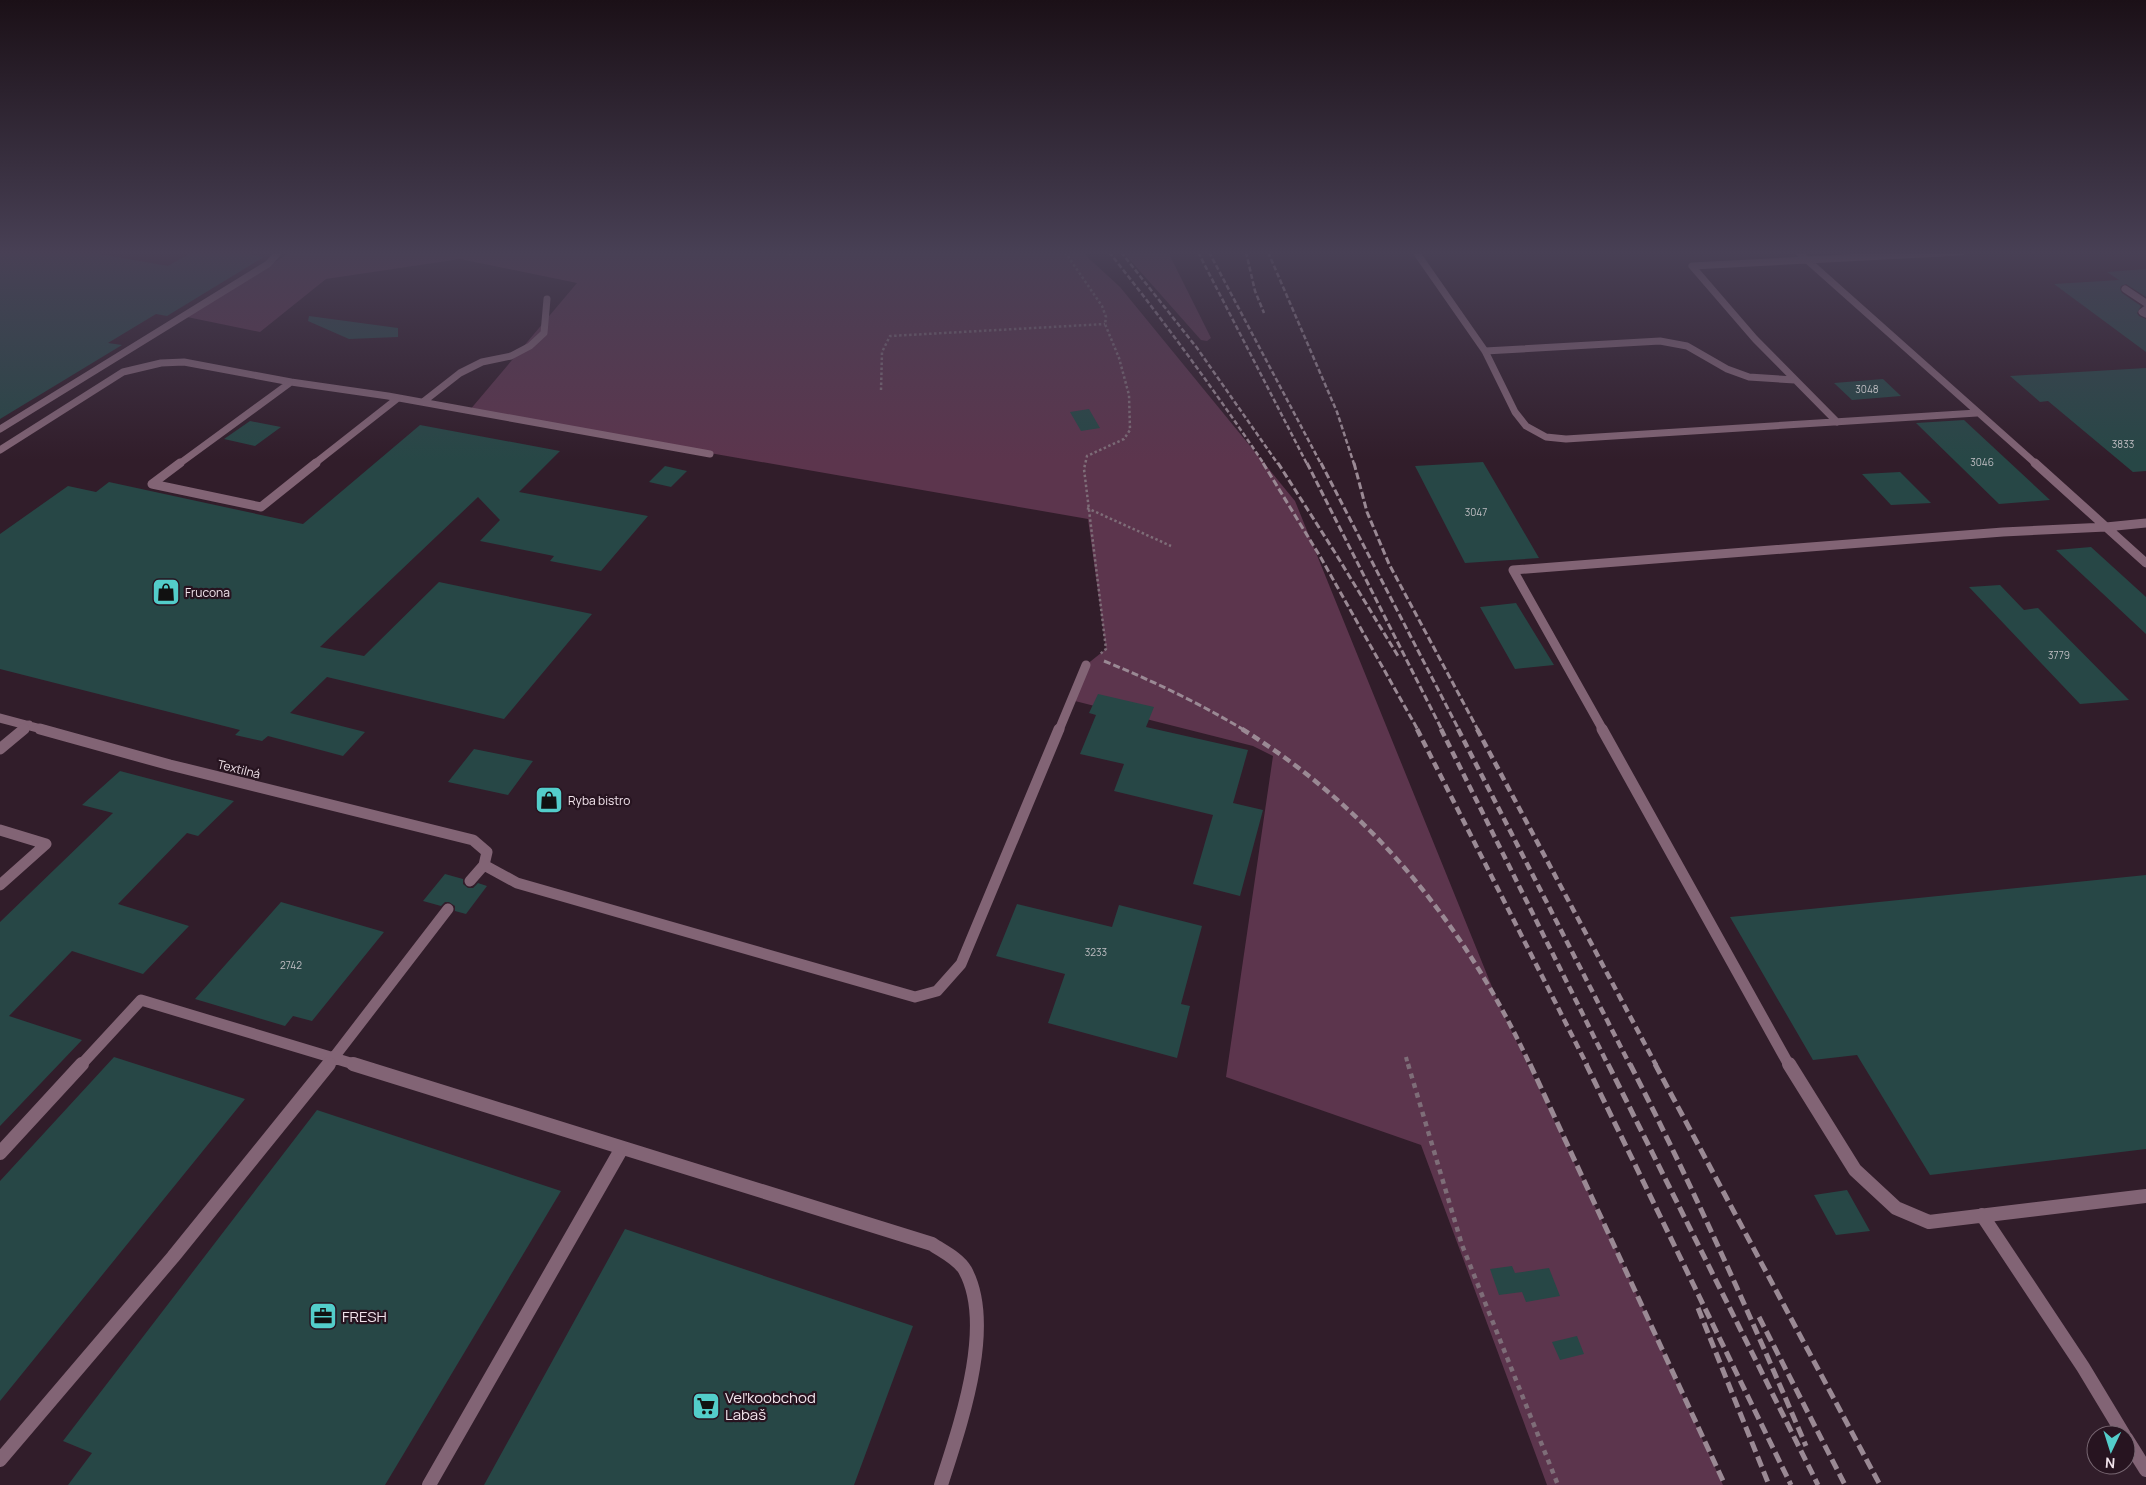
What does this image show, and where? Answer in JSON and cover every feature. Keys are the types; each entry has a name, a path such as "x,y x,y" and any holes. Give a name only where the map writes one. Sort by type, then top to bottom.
{"lane":[{"path":"0,429 175,321"},
{"path":"423,402 460,373 482,362 511,356 530,346 544,333 545,321"},
{"path":"1464,321 1485,351 1515,412 1526,426 1546,437 1566,439 1977,414"},
{"path":"1740,321 1837,422"},
{"path":"1875,321 2146,563"},
{"path":"1485,351 1660,341 1688,346 1727,369 1749,378 1795,380"},
{"path":"0,450 123,372 161,363 184,362 291,382 423,402 710,454"},
{"path":"291,382 152,484 262,507 398,398"},
{"path":"2146,524 2003,532 1513,570 1794,1073 1855,1170 1896,1208 1929,1222 2146,1196"},
{"path":"470,881 484,865 517,883 915,997 937,992 961,964 1086,665"},
{"name":"Textilná","path":"0,718 170,765 473,840 487,852 484,865"},
{"path":"0,749 29,725"},
{"path":"0,830 46,844 0,885"},
{"path":"0,1460 82,1368 335,1058 448,909"},
{"path":"0,1153 142,1000 335,1058 932,1244 964,1268 976,1295 977,1342 961,1422 941,1485"},
{"path":"429,1485 622,1148"},
{"path":"1982,1215 2083,1367 2118,1425"},
{"path":"2136,1454 2146,1470"}],"path":[{"path":"881,390 882,352 890,336 1105,324 1119,358 1129,395 1130,430 1124,438 1088,456 1084,469 1087,508 1106,649 1086,665"},
{"path":"1087,508 1171,546"},
{"path":"1406,1057 1462,1245 1558,1485"}],"shaded area":[{"path":"208,321 273,321 260,332"},
{"path":"545,321 1148,321 1295,501 1501,1009 1630,1280 1723,1485 1547,1485 1421,1145 1226,1077 1273,756 1253,746 1071,700 1086,665 1106,649 1088,519 469,411"},
{"path":"1184,321 1203,321 1211,338 1207,341 1201,340"}],"building":[{"path":"0,321 144,321 108,343 122,345 0,419"},
{"path":"309,321 348,321 398,328 398,337 349,339"},
{"path":"2104,321 2146,321 2146,352"},
{"path":"2146,368 2146,471 2133,472 2048,401 2040,402 2010,376"},
{"path":"1883,379 1901,396 1852,400 1834,383"},
{"path":"1089,409 1100,428 1081,431 1070,412"},
{"path":"1964,420 2050,500 1999,504 1916,423"},
{"path":"250,421 281,427 255,446 224,439"},
{"path":"420,425 560,451 519,492 648,516 601,571 550,561 554,556 480,541 500,520 478,497 320,647 364,656 439,582 592,614 504,719 327,677 290,713 365,732 343,756 268,736 262,741 235,735 240,730 0,669 0,534 68,486 96,492 109,482 303,524"},
{"path":"1483,462 1539,558 1465,563 1415,466"},
{"path":"665,466 687,471 671,487 649,482"},
{"path":"1900,472 1931,503 1891,505 1862,474"},
{"path":"2091,547 2146,597 2146,634 2056,550"},
{"path":"2000,585 2024,610 2038,608 2129,700 2080,704 1969,587"},
{"path":"1516,603 1554,665 1515,669 1480,607"},
{"path":"1098,694 1154,707 1146,727 1248,750 1233,803 1263,810 1240,896 1193,884 1213,815 1114,791 1124,764 1080,754 1096,715 1089,713"},
{"path":"474,749 533,761 508,795 448,782"},
{"path":"120,771 234,801 198,836 187,833 118,904 189,926 143,974 72,951 9,1016 82,1040 0,1126 0,922 113,813 82,805"},
{"path":"445,874 463,879 463,884 468,888 473,888 478,883 487,886 466,914 455,911 455,906 449,902 445,902 441,906 423,901"},
{"path":"2146,875 2146,1149 1930,1175 1857,1055 1813,1060 1730,917"},
{"path":"281,902 384,932 312,1021 293,1016 285,1026 195,999"},
{"path":"1017,904 1112,927 1119,905 1202,926 1181,1004 1190,1006 1177,1058 1048,1023 1065,974 996,956"},
{"path":"114,1057 245,1099 0,1401 0,1181"},
{"name":"FRESH","path":"317,1110 561,1191 385,1485 68,1485 92,1453 63,1441"},
{"path":"1847,1190 1870,1231 1836,1235 1814,1195"},
{"name":"Veľkoobchod Labaš","path":"625,1229 913,1326 854,1485 484,1485"},
{"path":"1512,1266 1515,1273 1549,1268 1560,1296 1526,1302 1522,1292 1499,1295 1490,1269"},
{"path":"1577,1336 1584,1354 1560,1360 1552,1342"}],"railway":[{"path":"1163,321 1264,464"},
{"path":"1176,321 1197,348 1278,464"},
{"path":"1234,321 1307,464"},
{"path":"1246,321 1321,464"},
{"path":"1298,321 1337,412 1354,464"},
{"path":"1263,463 1321,558 1418,730"},
{"path":"1278,463 1398,656"},
{"path":"1307,463 1442,730"},
{"path":"1321,463 1459,730"},
{"path":"1354,463 1367,512 1389,564 1478,730"},
{"path":"1104,661 1176,693 1244,730"},
{"path":"1242,729 1289,761 1333,796 1374,835 1411,876 1445,919 1476,966 1505,1014 1530,1065"},
{"path":"1417,729 1587,1065"},
{"path":"1441,729 1608,1065"},
{"path":"1458,729 1630,1065"},
{"path":"1477,729 1656,1065"},
{"path":"1530,1064 1725,1485"},
{"path":"1586,1064 1791,1485"},
{"path":"1608,1064 1818,1485"},
{"path":"1630,1064 1677,1158 1806,1446"},
{"path":"1655,1064 1880,1485"},
{"path":"1698,1308 1769,1485"},
{"path":"1759,1317 1845,1485"}],"place":[{"name":"Frucona","path":"166,592"},
{"name":"Ryba bistro","path":"549,800"},
{"name":"FRESH","path":"323,1316"},
{"name":"Veľkoobchod Labaš","path":"706,1406"}]}
